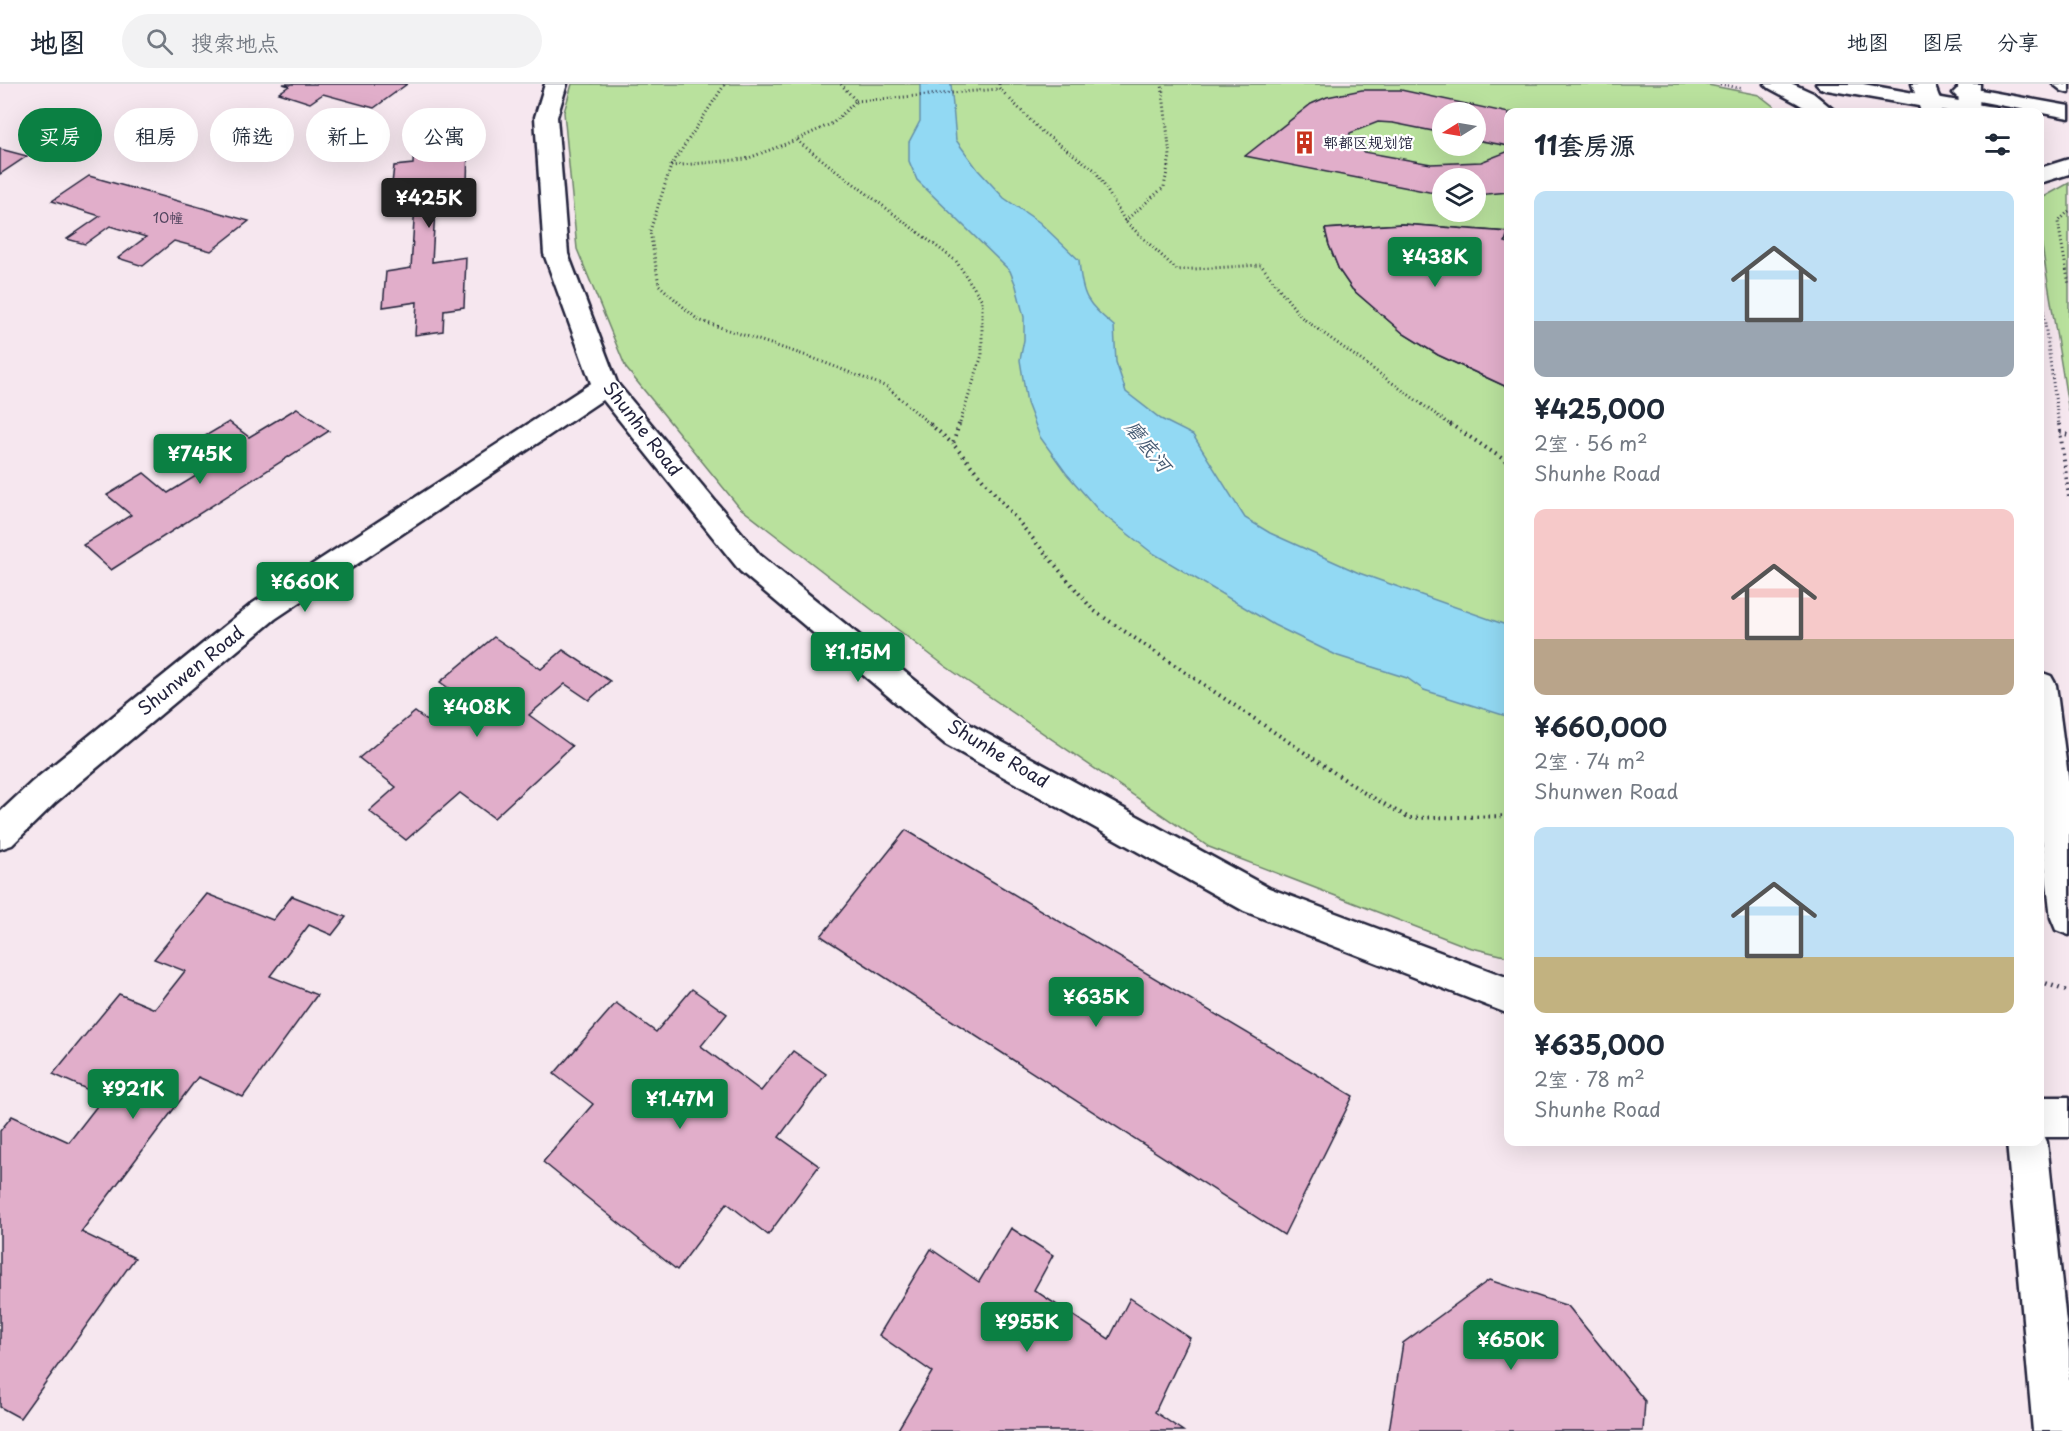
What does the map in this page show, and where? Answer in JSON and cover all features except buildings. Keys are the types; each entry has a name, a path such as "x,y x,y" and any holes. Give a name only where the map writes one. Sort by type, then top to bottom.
{"street":[{"name":"Shunhe Road","path":"556,84 546,117 556,254 604,386 750,563 957,734 1257,900 1504,994"},
{"path":"1776,84 1820,108"},
{"path":"1827,84 2030,108"},
{"path":"2064,84 2069,87"},
{"path":"2044,109 2069,112"},
{"path":"2044,124 2069,128"},
{"path":"2044,174 2069,165"},
{"name":"Shunwen Road","path":"0,834 44,792 264,611 604,386"},
{"path":"2044,717 2069,918"},
{"path":"2044,1117 2069,1117"},
{"path":"2026,1146 2055,1431"}],"path":[{"path":"725,84 671,166 650,231 659,285 698,320 810,357 887,387 953,444 1093,610 1353,786 1409,818 1504,816"},
{"path":"841,84 856,101"},
{"path":"1125,220 1164,187 1170,156 1162,84"},
{"path":"671,166 747,159 833,123 856,101 999,86 1042,132 1095,170 1125,220 1177,270 1260,265 1301,317 1504,461"},
{"path":"796,140 956,261 982,300 982,355 953,444"},
{"path":"2069,211 2058,222 2069,285"},
{"path":"2044,316 2069,497"},
{"path":"2060,433 2069,435"},
{"path":"2044,983 2069,992"}],"green space":[{"path":"572,84 1703,84 1759,95 1776,108 1504,108 1504,956 1468,947 1209,847 945,666 739,507 626,368 577,249 564,112"},
{"path":"2069,183 2069,412 2044,259 2044,197"}],"water":[{"name":"磨底河","path":"920,84 951,84 956,140 978,170 1004,198 1039,222 1079,260 1082,283 1087,298 1097,311 1114,326 1116,362 1126,392 1161,419 1193,435 1245,518 1270,533 1359,573 1504,624 1504,715 1424,690 1407,678 1338,656 1274,625 1151,552 1100,512 1066,473 1040,437 1027,403 1020,360 1024,340 1024,317 1010,271 917,180 909,161 909,142 920,121"}],"place":[{"name":"郫都区规划馆","path":"1305,143"}]}
